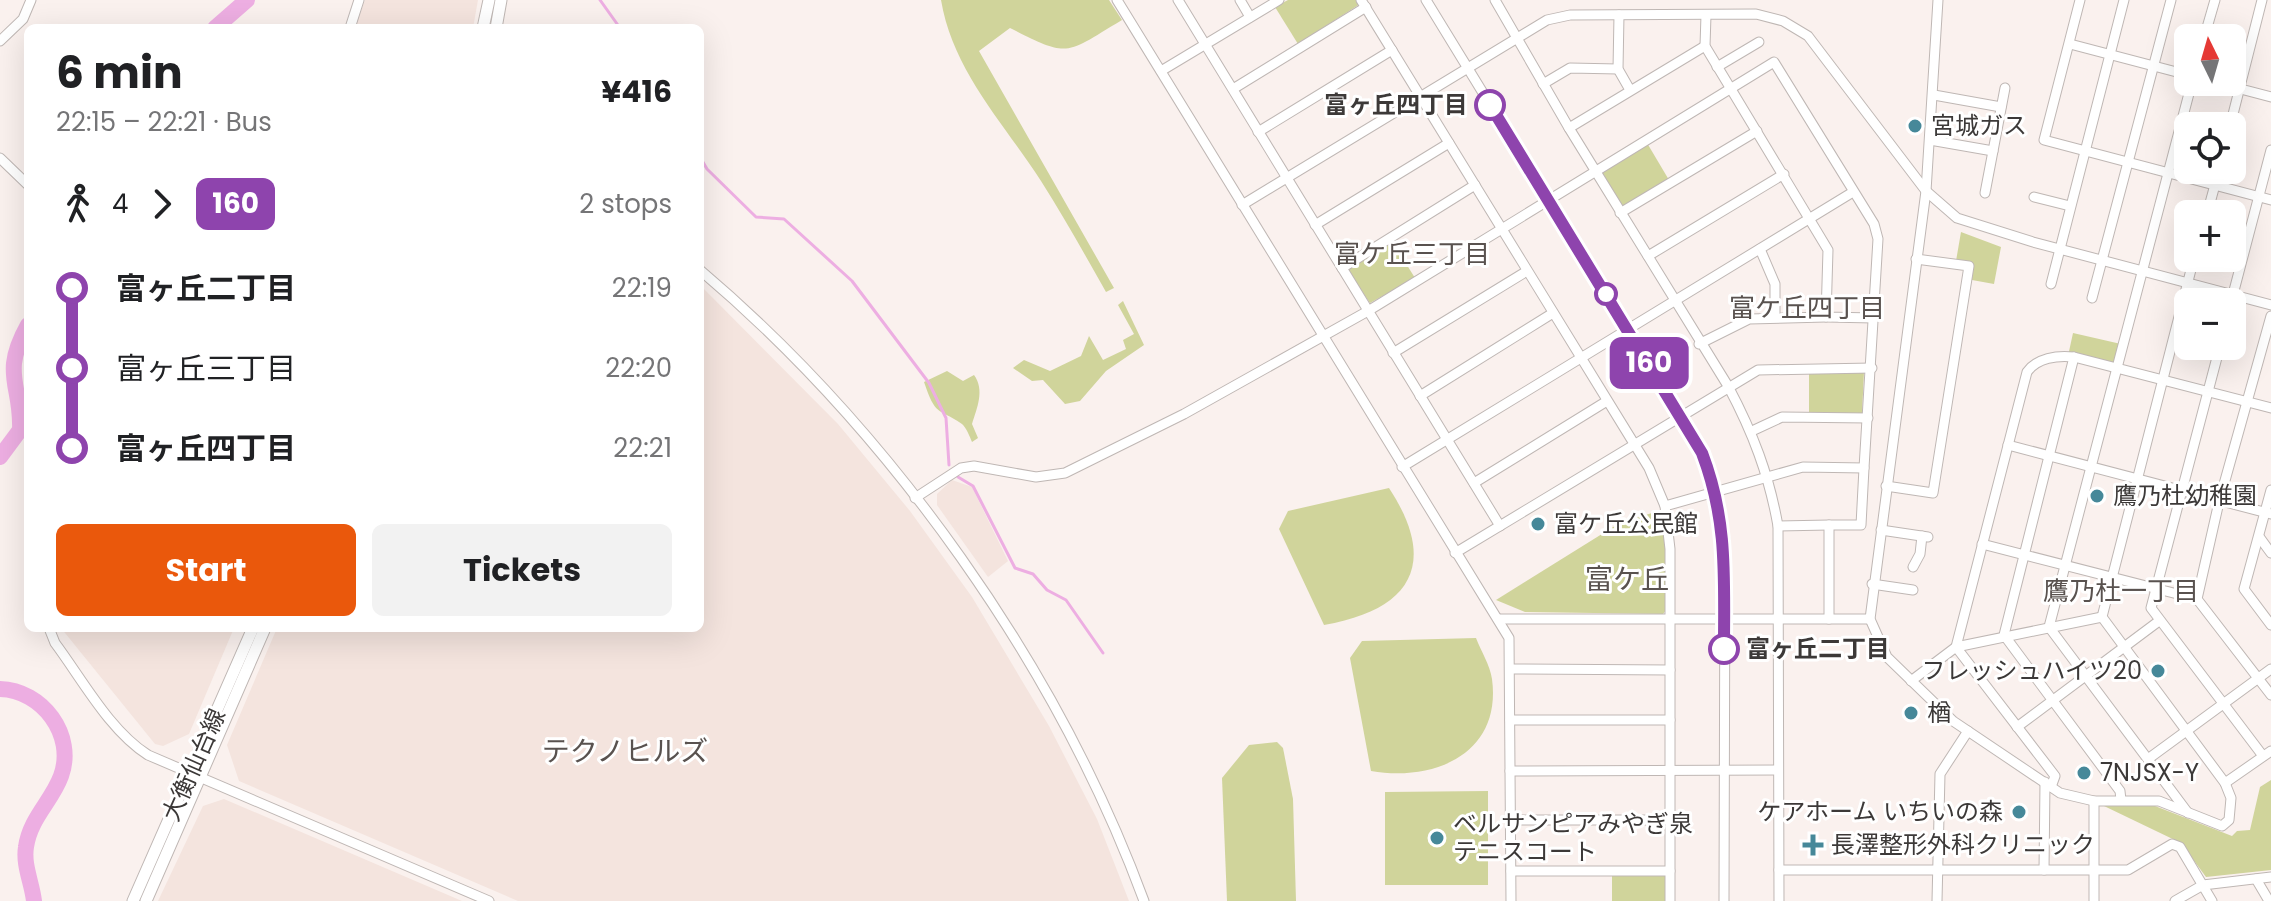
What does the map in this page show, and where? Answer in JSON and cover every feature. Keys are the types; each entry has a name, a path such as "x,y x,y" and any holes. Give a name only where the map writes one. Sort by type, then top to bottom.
{"main road":[{"path":"484,24 489,0"},
{"path":"497,24 501,0"},
{"name":"大衡仙台線","path":"146,901 251,632"},
{"name":"大衡仙台線","path":"133,901 263,632"}],"street":[{"path":"0,41 23,19 31,0"},
{"path":"351,24 359,0"},
{"path":"1117,0 1509,638 1511,901"},
{"path":"1178,0 1500,526"},
{"path":"1240,0 1250,17"},
{"path":"1161,71 1279,0"},
{"path":"1426,0 1681,416 1702,453 1717,491 1725,540 1724,901"},
{"path":"1495,0 1699,344 1728,386 1752,431 1770,477 1778,526 1780,619 1779,901"},
{"path":"1938,0 1926,191 1872,584 1870,619 1887,657 1911,681 1968,731 2067,795 2094,801 2159,801 2216,824 2226,824 2232,809 2225,783 2102,617 2190,272"},
{"path":"2080,0 2044,140 2271,200"},
{"path":"2051,284 2124,0"},
{"path":"2092,298 2171,0"},
{"path":"2208,24 2215,0"},
{"path":"2246,65 2262,0"},
{"path":"1233,89 1364,4 1634,444 1665,506 1670,549 1670,901"},
{"path":"1619,15 1618,69 1630,90"},
{"path":"1706,15 1705,46 1828,250 1826,317"},
{"path":"1242,205 1516,38 1555,18 1767,16 1800,30 1830,61 1939,207 1968,224 2201,288"},
{"path":"1717,67 1759,42"},
{"path":"2070,44 2174,72"},
{"path":"1569,128 1705,46"},
{"path":"1258,132 1392,50"},
{"path":"915,498 961,468 974,466 1036,477 1065,473 1212,400 1368,311 1774,62 1874,224 1878,239 1861,525 1778,526"},
{"path":"1543,84 1570,68 1618,69"},
{"path":"1985,193 2005,88"},
{"path":"2246,91 2271,97"},
{"path":"1934,95 2001,107"},
{"path":"2049,627 2188,96"},
{"path":"1620,213 1757,131"},
{"path":"1930,140 1993,151"},
{"path":"1315,225 1449,143"},
{"path":"2235,288 2271,150"},
{"path":"0,158 24,181"},
{"path":"1648,256 1784,174"},
{"path":"1342,268 1475,185"},
{"path":"2210,200 2214,186"},
{"path":"1402,467 1853,192"},
{"path":"2034,197 2070,206"},
{"path":"1760,249 1771,268 1775,284 1775,317"},
{"path":"1886,486 1933,493 1969,266 1916,259"},
{"path":"1393,353 1527,271"},
{"path":"704,274 792,356 915,498 1013,637 1105,807 1144,901"},
{"path":"2246,301 2271,305"},
{"path":"1420,396 1553,313"},
{"path":"2197,599 2219,502 2271,316"},
{"path":"1699,344 1749,319 1874,318"},
{"path":"1956,647 2027,372 2033,364 2051,357 2074,357 2271,408"},
{"path":"2004,635 2074,357"},
{"path":"2216,360 2151,608 2223,705 2267,754 2225,783"},
{"path":"1455,553 1758,370 1872,368"},
{"path":"1474,483 1607,401"},
{"path":"1752,431 1782,417 1868,418"},
{"path":"2008,445 2179,493 2268,513"},
{"path":"1665,506 1803,467 1864,468"},
{"path":"2271,490 2268,513 2244,589 2271,625"},
{"path":"1829,525 1829,619"},
{"path":"1881,530 1925,537 1913,567"},
{"path":"2260,538 2271,553"},
{"path":"1982,544 2197,599 2271,695"},
{"path":"1872,584 1913,590"},
{"path":"1911,681 1956,647 2102,617"},
{"path":"1498,619 1870,619"},
{"path":"2017,727 2159,621"},
{"path":"2049,627 2188,813"},
{"path":"51,632 55,643 133,745 489,901"},
{"path":"2004,635 2120,791 2121,800"},
{"path":"1956,647 2055,776 2048,784 2044,870"},
{"path":"1510,669 1670,670"},
{"path":"2148,759 2271,669"},
{"path":"1510,720 1670,720"},
{"path":"1937,901 1940,774 1968,731"},
{"path":"1510,771 1778,770"},
{"path":"2094,801 2094,901"},
{"path":"1510,820 1670,820"},
{"path":"1779,870 2128,870 2172,844 2180,847 2212,901"},
{"path":"1511,871 1670,871"},
{"path":"2175,901 2203,885 2271,877"},
{"path":"2256,879 2269,901"}],"shaded area":[{"path":"365,0 478,0 474,24 356,24"},
{"path":"704,289 838,424 910,511 972,597 1049,726 1097,819 1129,901 518,901 239,781 227,745 275,632 704,632"},
{"path":"952,480 972,487 1008,561 988,577 937,505 937,494"},
{"path":"64,632 232,632 189,734 163,746 155,744"},
{"path":"224,799 462,901 158,901 203,806"}],"green space":[{"path":"941,0 1109,0 1122,20 1089,40 1067,48 1045,45 1010,28 979,51 1114,288 1106,292 1041,181 981,95 956,50"},
{"path":"1288,0 1358,0 1360,4 1298,44 1275,7"},
{"path":"1647,143 1669,180 1626,207 1619,206 1602,175 1604,168"},
{"path":"1961,232 2001,247 1994,284 1972,280 1973,263 1956,261"},
{"path":"1392,241 1415,278 1370,303 1348,272 1350,267"},
{"path":"1123,301 1144,345 1106,371 1080,401 1065,404 1043,380 1032,381 1013,368 1024,360 1050,371 1081,356 1089,336 1103,360 1126,349 1123,340 1134,334 1118,305"},
{"path":"2073,333 2121,344 2115,368 2068,356"},
{"path":"947,371 963,381 974,375 977,381 979,399 972,424 978,438 972,442 963,425 931,401 924,382"},
{"path":"1809,372 1864,372 1862,413 1809,413"},
{"path":"1389,488 1404,515 1412,539 1413,561 1408,579 1396,595 1378,608 1324,625 1279,529 1288,511"},
{"path":"1661,510 1667,548 1667,609 1663,614 1525,612 1496,600 1618,524"},
{"path":"1476,638 1491,674 1492,705 1486,727 1475,744 1459,757 1418,772 1371,771 1350,658 1362,641"},
{"path":"1277,742 1283,748 1293,799 1296,901 1227,901 1222,778 1249,745"},
{"path":"2271,780 2271,870 2206,877 2181,843 2104,806 2155,806 2232,836 2237,831 2250,830 2260,787"},
{"name":"ベルサンピアみやぎ泉 テニスコート","path":"1488,791 1488,885 1385,885 1385,792"},
{"path":"1612,874 1665,875 1666,901 1612,901"}],"waterway":[{"path":"220,24 247,0"},
{"path":"600,0 617,24"},
{"path":"704,164 756,217 784,219 852,281 929,383 946,418 949,465"},
{"path":"0,457 20,430 14,368 24,334"},
{"path":"958,477 973,486 1015,568 1033,574 1047,590 1066,600 1103,653"},
{"path":"0,689 15,691 42,706 52,718 64,745 61,776 36,818 26,847 34,901"}],"bus line":[{"name":"160","path":"1490,105 1702,453 1717,491 1725,540 1724,649"}],"place":[{"name":"富ヶ丘四丁目","path":"1490,105"},
{"name":"宮城ガス","path":"1915,126"},
{"name":"鷹乃杜幼稚園","path":"2097,496"},
{"name":"富ケ丘公民館","path":"1538,524"},
{"name":"富ヶ丘二丁目","path":"1724,649"},
{"name":"フレッシュハイツ20","path":"2158,671"},
{"name":"楢","path":"1911,713"},
{"name":"7NJSX-Y","path":"2084,773"},
{"name":"ケアホーム いちいの森","path":"2019,812"},
{"name":"ベルサンピアみやぎ泉 テニスコート","path":"1437,838"},
{"name":"長澤整形外科クリニック","path":"1813,845"}],"district":[{"name":"富ケ丘三丁目","path":"1412,254"},
{"name":"富ケ丘四丁目","path":"1807,308"},
{"name":"富ケ丘","path":"1627,579"},
{"name":"鷹乃杜一丁目","path":"2121,591"},
{"name":"テクノヒルズ","path":"625,751"}]}
